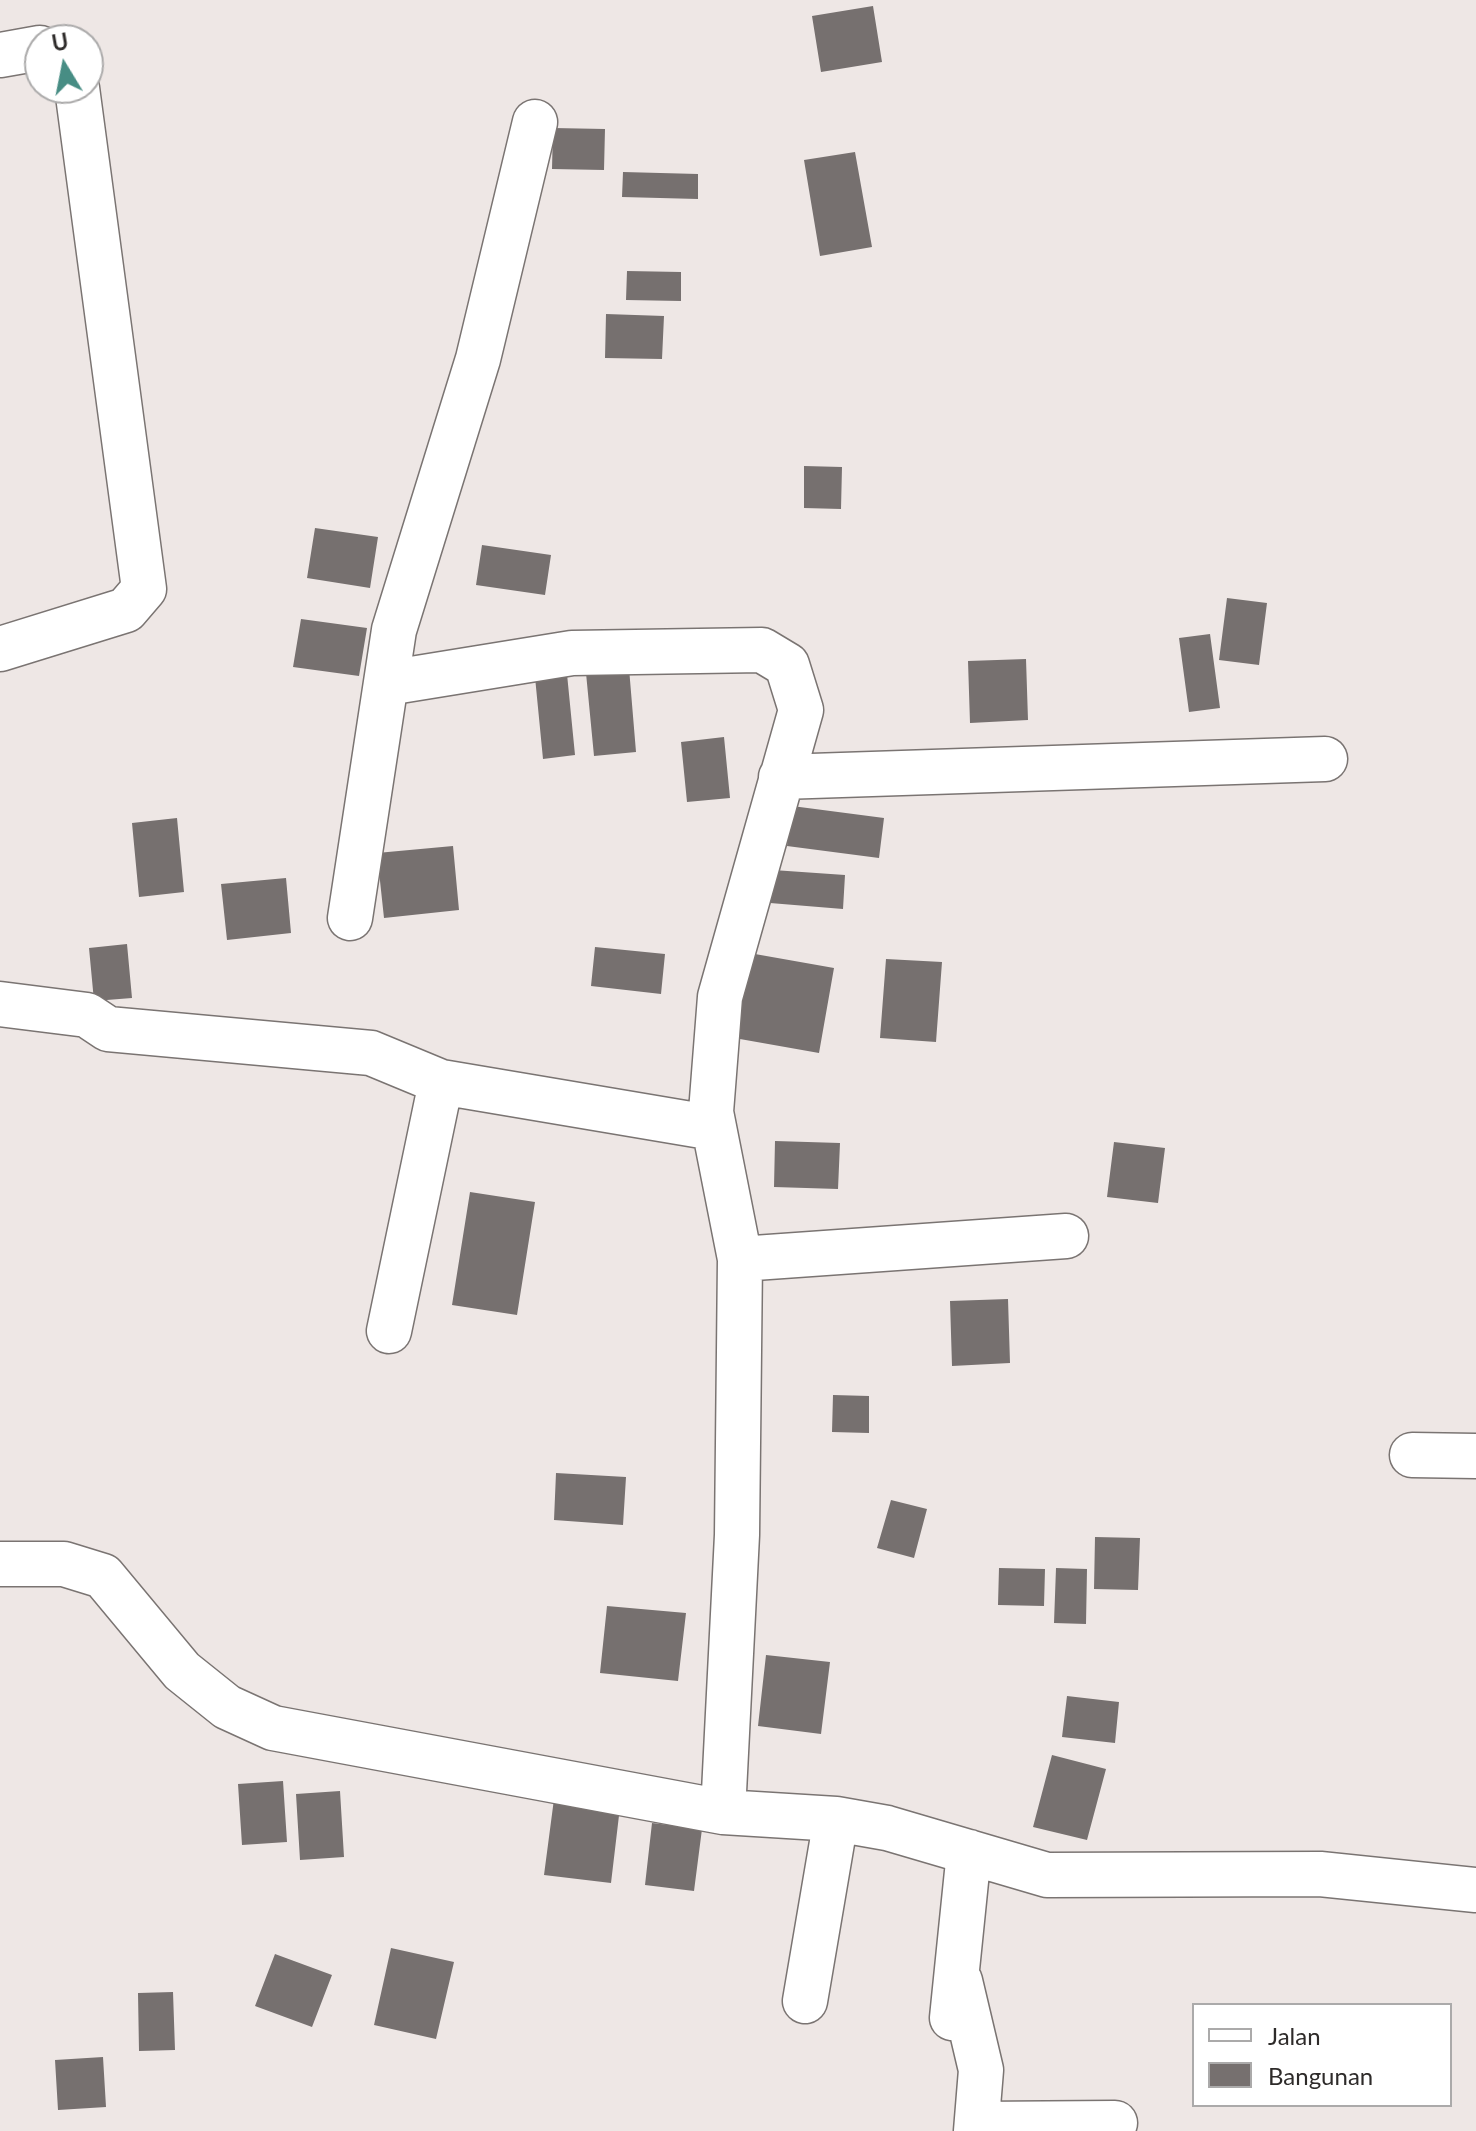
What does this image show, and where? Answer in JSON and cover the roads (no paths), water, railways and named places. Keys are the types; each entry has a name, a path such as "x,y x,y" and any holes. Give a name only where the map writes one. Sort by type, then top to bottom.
{"street":[{"path":"0,55 24,51"},
{"path":"0,649 126,610 144,589 79,104"},
{"path":"350,918 394,630 478,359 535,122"},
{"path":"387,683 572,653 762,650 787,665 801,710 720,997 711,1112 740,1259 737,1535 723,1812"},
{"path":"781,777 1325,759"},
{"path":"0,1004 87,1015 108,1029 371,1053 441,1082 714,1128"},
{"path":"389,1331 441,1082"},
{"path":"740,1259 1066,1236"},
{"path":"1412,1455 1476,1456"},
{"path":"0,1564 64,1564 103,1576 182,1671 227,1707 273,1728 723,1812 836,1819 887,1828 1047,1875 1320,1874 1476,1890"},
{"path":"805,2001 836,1819"},
{"path":"952,2018 969,1852"},
{"path":"957,1971 981,2070 977,2128 1115,2123"}]}
